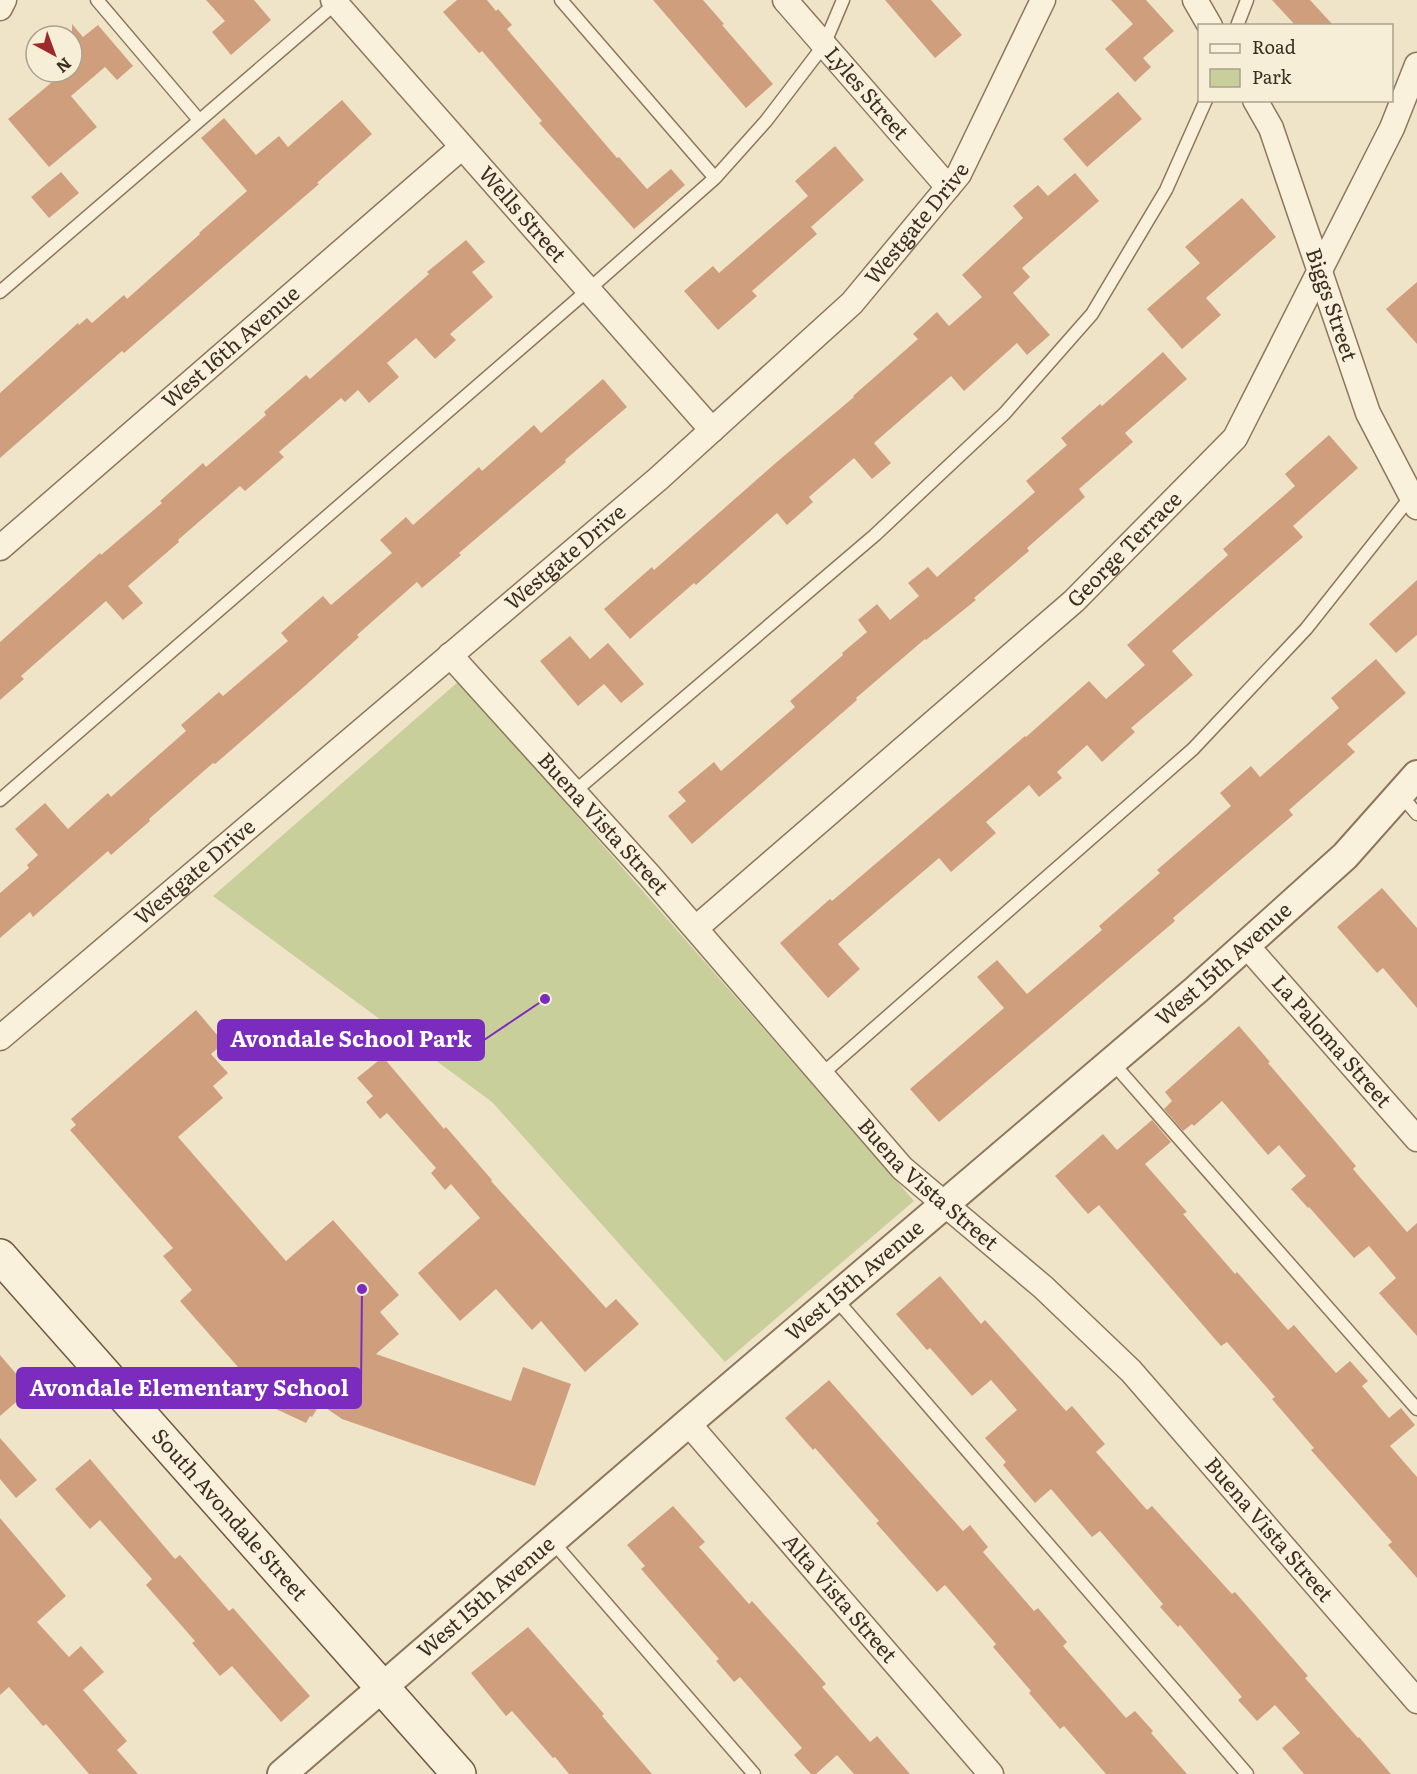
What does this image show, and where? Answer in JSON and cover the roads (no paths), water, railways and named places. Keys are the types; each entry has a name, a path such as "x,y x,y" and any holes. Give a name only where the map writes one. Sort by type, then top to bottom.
{"main road":[{"name":"South Avondale Street","path":"0,1256 459,1774"}],"street":[{"path":"0,8 4,0"},
{"name":"Lyles Street","path":"785,0 948,187"},
{"name":"Westgate Drive","path":"0,1038 658,479 852,303 958,174 1043,0"},
{"path":"1195,0 1209,24"},
{"name":"Wells Street","path":"334,2 712,430"},
{"name":"George Terrace","path":"696,928 1074,601 1235,438 1392,128 1417,65"},
{"name":"Biggs Street","path":"1256,102 1271,128 1368,413 1415,497"},
{"name":"West 16th Avenue","path":"0,548 462,147"},
{"name":"Buena Vista Street","path":"450,655 696,928 902,1168 1043,1287 1131,1371 1417,1701"},
{"name":"West 15th Avenue","path":"282,1774 1112,1062 1246,945 1411,794"},
{"name":"La Paloma Street","path":"1246,945 1417,1139"},
{"name":"Alta Vista Street","path":"688,1424 991,1774"}],"lane":[{"path":"97,0 199,120"},
{"path":"561,0 715,178"},
{"path":"0,800 715,178 766,121 824,45 843,0"},
{"path":"1238,24 1247,0"},
{"path":"0,292 334,2"},
{"path":"574,792 875,535 1005,413 1092,314 1166,190 1205,102"},
{"path":"822,1074 1193,749 1306,629 1415,497"},
{"path":"1112,1062 1417,1409"},
{"path":"835,1298 1247,1774"},
{"path":"552,1541 754,1774"}],"place":[{"name":"Avondale School Park","path":"545,999"},
{"name":"Avondale Elementary School","path":"362,1289"}]}
